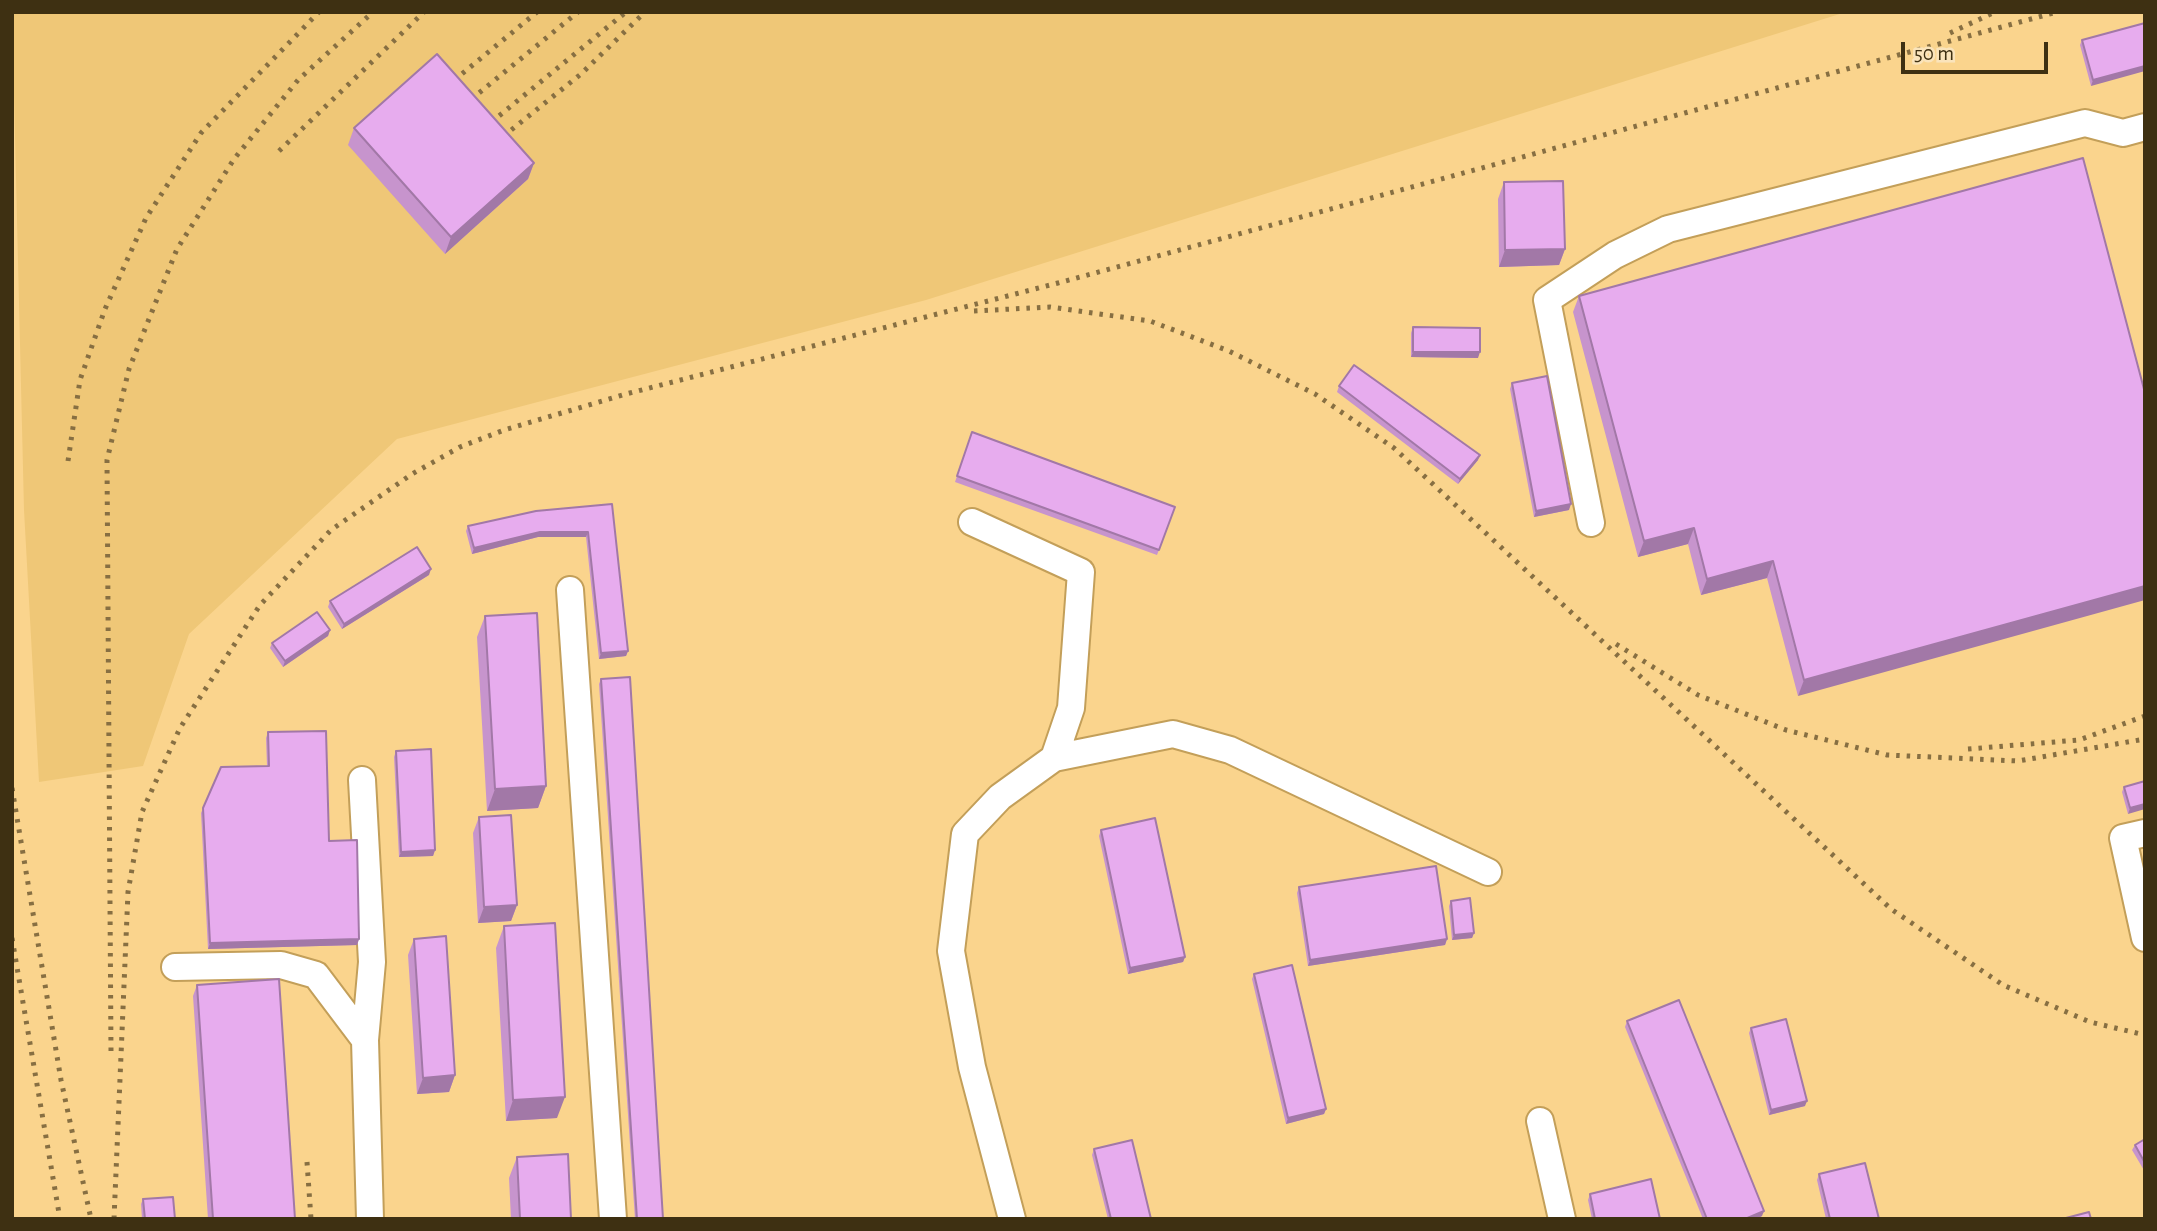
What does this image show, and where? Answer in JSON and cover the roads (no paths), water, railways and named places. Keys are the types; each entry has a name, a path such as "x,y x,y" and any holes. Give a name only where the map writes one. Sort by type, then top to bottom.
{"lane":[{"path":"1591,523 1547,300 1615,255 1668,229 2085,122 2123,132 2145,127"},
{"path":"972,522 1081,572 1070,708 1054,758"},
{"path":"570,590 613,1219"},
{"path":"1012,1219 972,1067 951,951 965,834 1000,797 1054,758 1173,734 1230,750 1489,872"},
{"path":"362,780 372,962 365,1040 370,1219"},
{"path":"2145,833 2123,838 2145,938"},
{"path":"175,967 281,965 316,975 365,1040"},
{"path":"1540,1121 1562,1219"}],"railway":[{"path":"68,461 80,380 105,309 146,218 201,133 319,12"},
{"path":"111,1051 107,460 129,369 177,249 234,159 298,80 373,12"},
{"path":"279,151 424,12"},
{"path":"446,87 537,12"},
{"path":"463,106 578,12"},
{"path":"483,129 626,12"},
{"path":"495,143 581,74 645,12"},
{"path":"1950,33 1995,12"},
{"path":"114,1219 128,892 142,812 180,728 260,605 331,530 412,474 460,447 504,430 626,394 1058,283 2057,12"},
{"path":"974,311 1050,307 1150,321 1229,351 1315,394 1394,448 1891,909 2003,985 2090,1022 2145,1035"},
{"path":"1616,644 1698,695 1786,730 1887,755 2018,761 2145,739"},
{"path":"1968,749 2079,740 2145,716"},
{"path":"12,788 61,1080 91,1219"},
{"path":"12,938 60,1219"},
{"path":"307,1162 311,1219"}]}
